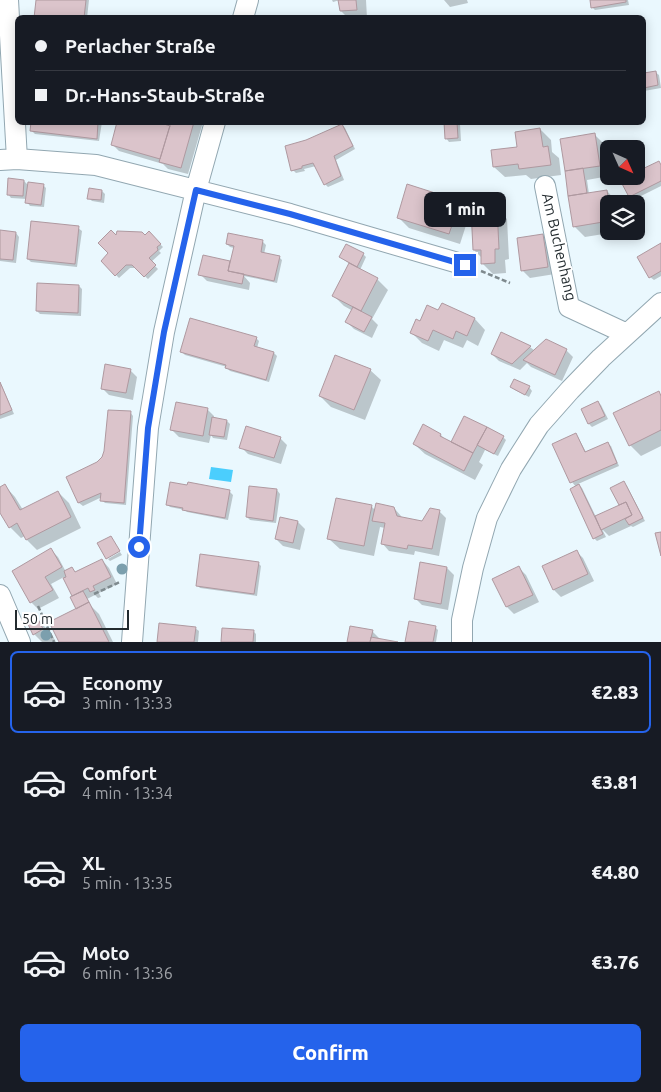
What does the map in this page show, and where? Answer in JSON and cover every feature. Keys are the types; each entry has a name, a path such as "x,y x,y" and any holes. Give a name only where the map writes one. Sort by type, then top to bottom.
{"street":[{"path":"8,0 8,159 96,165 290,214 465,265"},
{"path":"244,15 248,0"},
{"path":"132,642 148,428 164,332 196,190 213,125"},
{"name":"Am Buchenhang","path":"545,186 569,307 627,334"},
{"path":"462,642 462,620 473,568 487,518 511,469 539,424 570,390 661,303"},
{"path":"0,596 20,642"}],"path":[{"path":"465,265 510,283"},
{"path":"94,594 123,581 137,580"},
{"path":"38,606 54,642"}],"water":[{"path":"211,467 233,470 231,482 209,479"}],"building":[{"path":"36,0 86,0 84,15 34,15"},
{"path":"338,0 356,0 357,10 340,11"},
{"path":"590,0 626,0 626,2 591,8"},
{"path":"656,71 658,85 646,88 646,73"},
{"path":"31,125 98,125 97,139 30,131"},
{"path":"116,125 170,126 160,159 111,145"},
{"path":"170,125 193,125 181,168 159,162"},
{"path":"342,125 353,146 334,156 341,176 324,185 313,163 291,171 285,146 306,140"},
{"path":"444,125 457,125 458,138 445,139"},
{"path":"540,128 543,147 548,146 551,165 519,169 518,164 493,167 491,150 517,147 515,132"},
{"path":"595,133 600,166 565,171 560,139"},
{"path":"659,161 661,165 661,181 633,195 628,195 623,185 645,185 645,168"},
{"path":"583,168 587,193 568,196 565,171"},
{"path":"8,178 24,180 23,196 7,195"},
{"path":"28,182 44,184 41,205 25,203"},
{"path":"407,184 460,201 449,234 397,218"},
{"path":"89,188 102,190 101,200 87,199"},
{"path":"607,190 608,195 600,195 600,222 573,227 568,196"},
{"path":"497,207 499,249 495,249 495,263 481,264 481,250 473,250 471,209"},
{"path":"31,221 79,226 75,264 27,259"},
{"path":"0,230 16,232 13,260 0,259"},
{"path":"111,230 116,235 117,231 142,232 145,235 149,231 161,244 157,247 158,250 149,258 156,265 144,277 132,265 126,265 115,276 101,261 108,253 98,243"},
{"path":"228,233 263,240 261,252 280,256 274,281 228,271 234,246 226,244"},
{"path":"543,234 548,267 521,271 517,238"},
{"path":"661,243 661,271 649,278 637,257"},
{"path":"346,244 364,253 357,267 339,257"},
{"path":"203,255 230,261 228,271 244,274 242,284 198,275"},
{"path":"349,263 378,278 361,311 332,296"},
{"path":"37,283 79,285 78,313 36,311"},
{"path":"442,303 475,318 467,336 456,331 453,339 433,330 428,341 410,333 416,319 420,321 427,305 438,310"},
{"path":"353,307 372,317 364,332 345,322"},
{"path":"190,318 257,337 254,346 274,352 266,380 225,368 226,365 180,352"},
{"path":"501,332 531,346 512,364 491,354"},
{"path":"546,339 567,349 555,375 523,360"},
{"path":"335,355 371,369 354,410 319,396"},
{"path":"105,364 131,369 126,393 101,389"},
{"path":"514,379 530,386 525,395 510,387"},
{"path":"0,382 12,410 0,415"},
{"path":"659,391 661,396 661,430 629,446 613,413"},
{"path":"598,401 605,416 588,424 581,409"},
{"path":"176,402 208,408 203,436 170,430"},
{"path":"108,410 131,411 124,503 100,501 101,493 78,503 66,477 97,462 102,457"},
{"path":"464,416 487,427 473,453 451,442"},
{"path":"212,417 227,420 224,437 209,435"},
{"path":"423,424 441,434 440,436 473,453 464,471 413,444"},
{"path":"246,426 281,437 274,458 239,448"},
{"path":"487,427 504,436 494,454 477,445"},
{"path":"576,433 585,452 608,442 617,463 570,483 552,444"},
{"path":"624,481 643,518 629,525 625,519 632,515 626,502 619,505 610,488"},
{"path":"170,482 187,485 188,482 230,490 225,518 166,505"},
{"path":"5,484 20,510 58,491 71,517 26,540 17,523 9,528 0,513 0,487"},
{"path":"579,484 603,534 593,539 570,489"},
{"path":"249,486 277,489 273,521 246,517"},
{"path":"336,498 372,505 364,546 327,539"},
{"path":"626,502 632,515 601,530 595,516"},
{"path":"376,503 394,507 397,516 422,521 430,508 440,510 432,549 408,545 407,549 381,544 385,523 372,521"},
{"path":"280,517 298,521 293,543 275,539"},
{"path":"661,532 661,556 655,533"},
{"path":"111,536 120,551 106,559 97,543"},
{"path":"51,548 62,567 45,577 53,590 30,603 12,571"},
{"path":"577,550 588,574 553,590 542,566"},
{"path":"200,554 259,562 254,594 196,586"},
{"path":"102,559 111,577 93,586 95,590 90,592 88,588 72,596 63,578 66,577 64,571 72,567 75,572"},
{"path":"420,562 447,567 441,604 414,599"},
{"path":"519,566 533,595 506,607 492,579"},
{"path":"83,591 89,602 76,609 70,597"},
{"path":"89,602 109,642 59,642 49,622"},
{"path":"37,617 43,629 33,635 27,622"},
{"path":"409,621 436,626 433,642 405,642"},
{"path":"159,623 196,627 194,642 157,642"},
{"path":"350,626 373,630 370,642 347,642"},
{"path":"222,628 254,630 253,642 221,642"},
{"path":"371,637 398,642 370,642"}],"route":[{"path":"139,547 148,428 164,332 196,190 290,214 465,265"}]}
